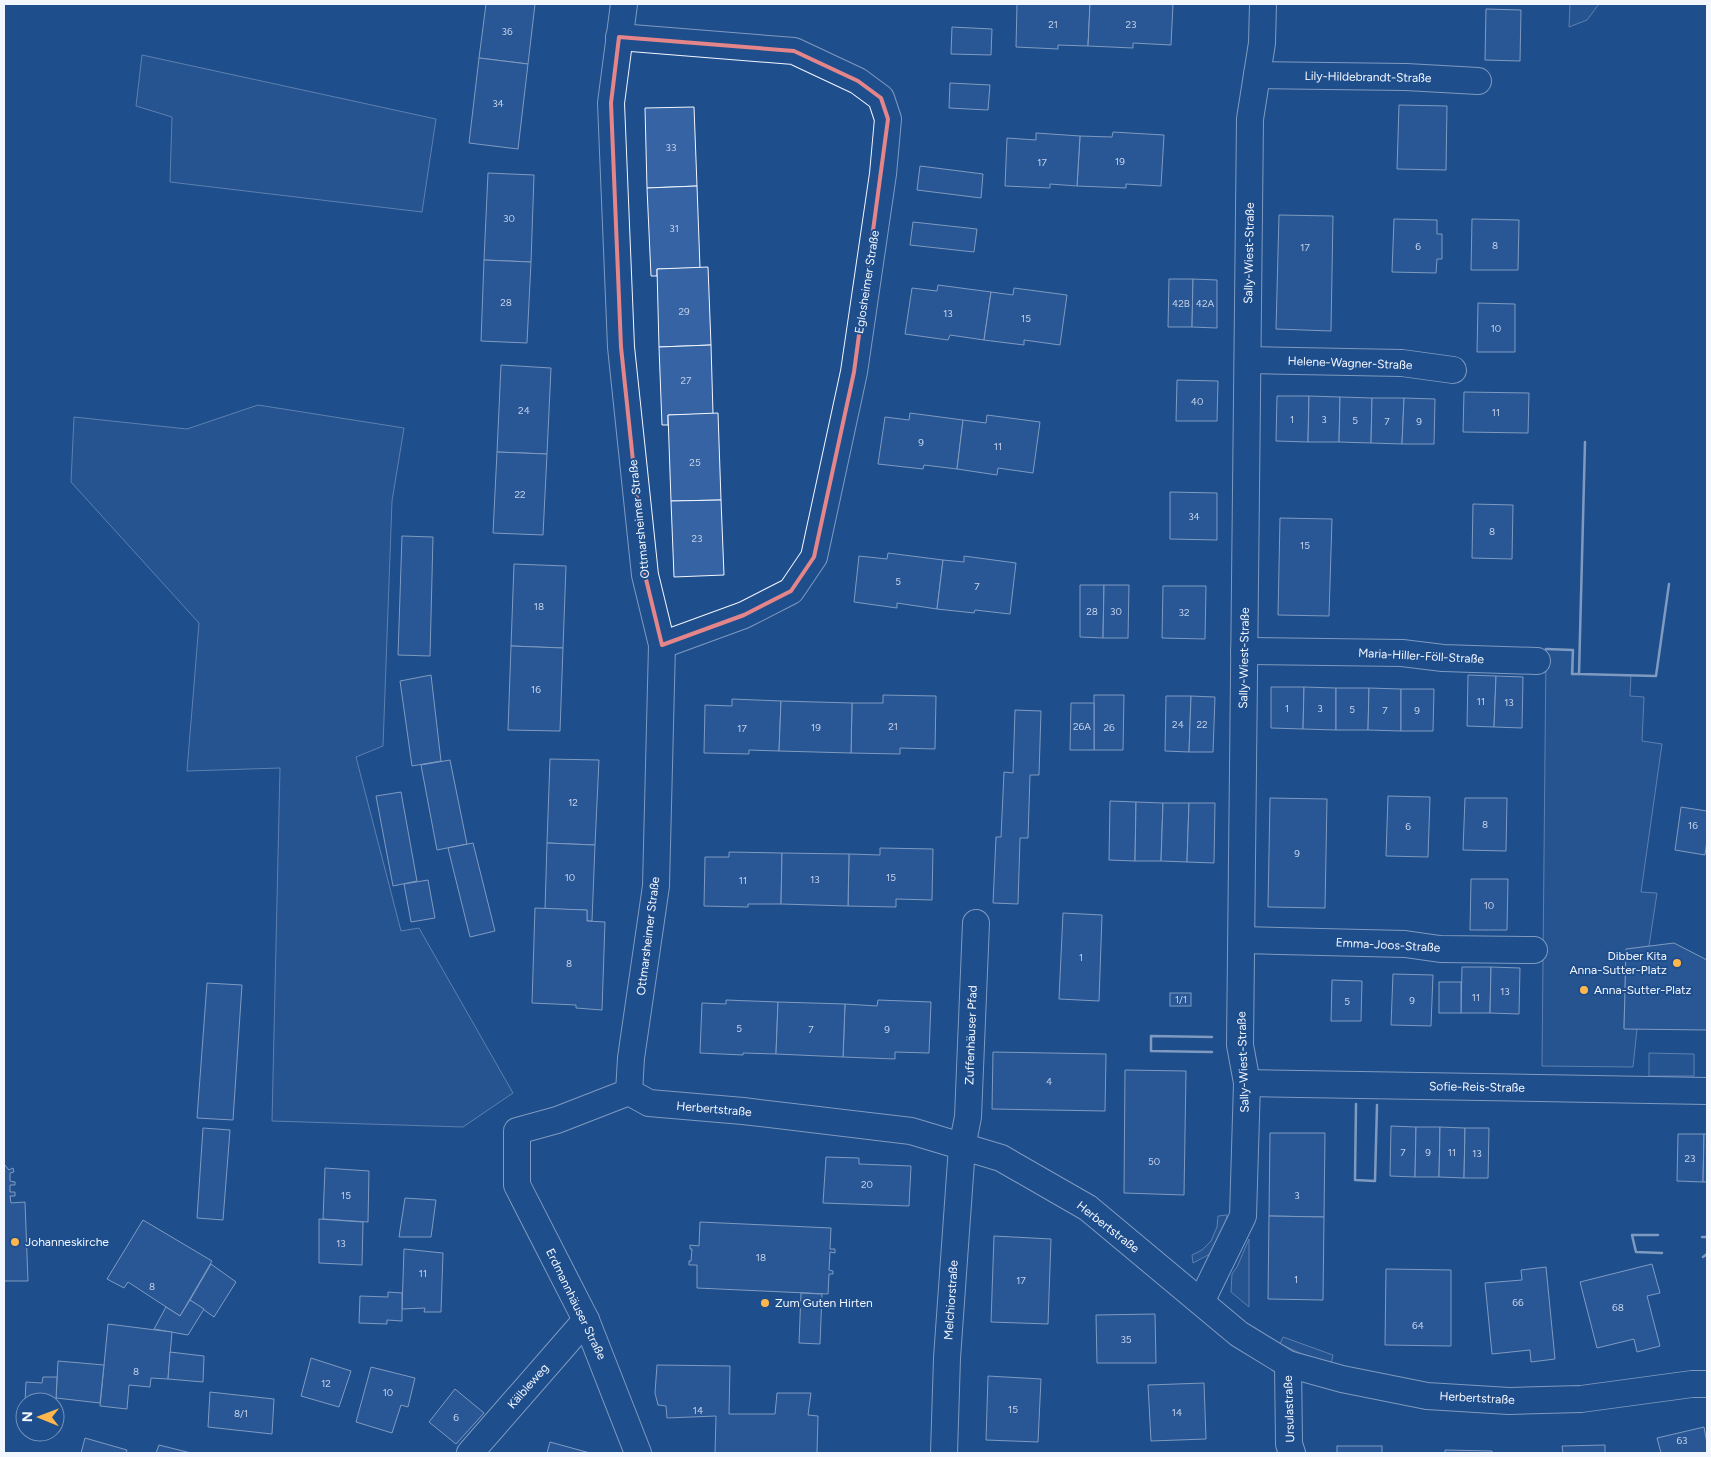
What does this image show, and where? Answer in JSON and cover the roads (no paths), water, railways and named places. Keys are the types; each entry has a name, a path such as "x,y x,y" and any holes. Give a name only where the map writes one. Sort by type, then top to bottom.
{"street":[{"name":"Ottmarsheimer Straße","path":"624,4 610,103 621,347 644,575 662,646 656,886 631,1058 629,1092"},
{"name":"Sally-Wiest-Straße","path":"1202,1302 1243,1216 1246,1083 1240,1045 1250,119 1262,43 1263,4"},
{"name":"Eglosheimer Straße","path":"620,37 794,50 858,81 874,92 881,98 888,119 884,174 854,372 814,557 791,591 744,615 662,646"},
{"name":"Lily-Hildebrandt-Straße","path":"1257,75 1406,77 1478,81"},
{"name":"Helene-Wagner-Straße","path":"1248,360 1402,363 1453,370"},
{"name":"Maria-Hiller-Föll-Straße","path":"1244,651 1402,653 1443,658 1537,661"},
{"name":"Zuffenhäuser Pfad","path":"962,1147 968,1117 976,923"},
{"name":"Emma-Joos-Straße","path":"1242,940 1405,944 1440,949 1534,950"},
{"name":"Sofie-Reis-Straße","path":"1246,1083 1707,1091"},
{"name":"Herbertstraße","path":"629,1092 649,1103 743,1111 911,1131 1001,1158 1088,1208 1239,1334 1288,1364 1342,1379 1427,1396 1509,1401 1581,1399 1692,1384 1707,1384"},
{"name":"Erdmannhäuser Straße","path":"629,1092 557,1120 517,1131 517,1186 586,1320 638,1453"},
{"name":"Melchiorstraße","path":"944,1453 947,1358 962,1147"},
{"name":"Kälbleweg","path":"470,1453 586,1320"},
{"name":"Ursulastraße","path":"1288,1364 1289,1444 1292,1453"}],"place":[{"name":"Dibber Kita Anna-Sutter-Platz","path":"1677,963"},
{"name":"Anna-Sutter-Platz","path":"1584,990"},
{"name":"Johanneskirche","path":"15,1242"},
{"name":"Zum Guten Hirten","path":"765,1303"}]}
